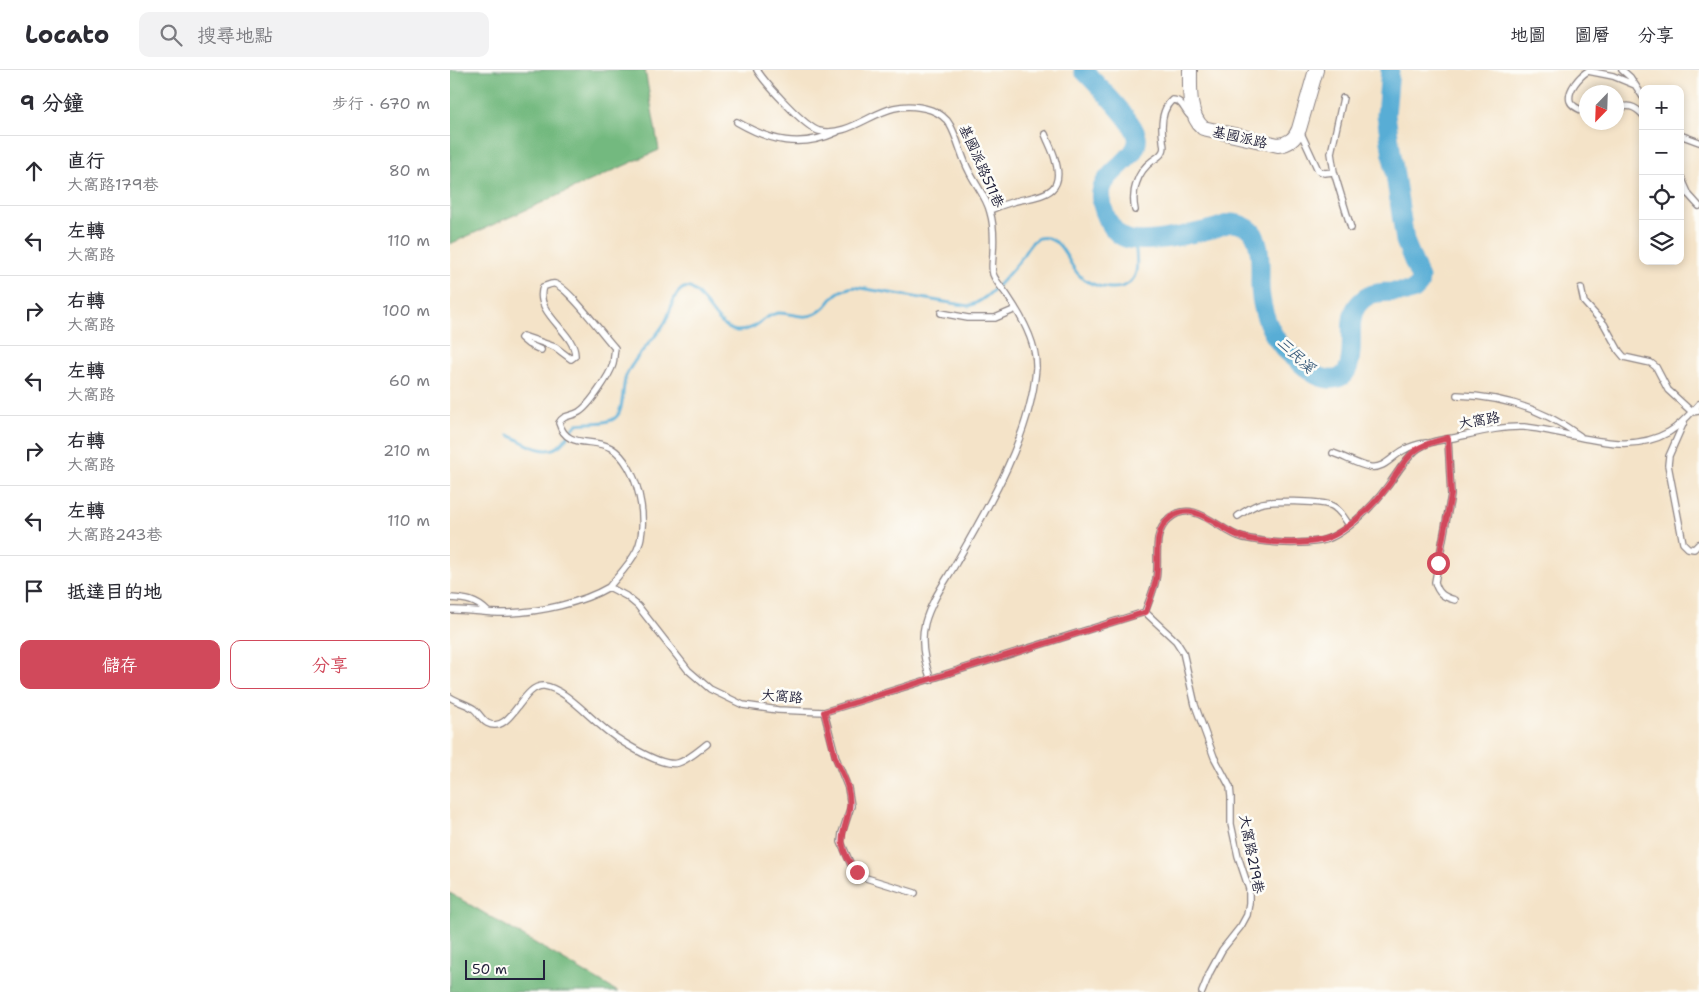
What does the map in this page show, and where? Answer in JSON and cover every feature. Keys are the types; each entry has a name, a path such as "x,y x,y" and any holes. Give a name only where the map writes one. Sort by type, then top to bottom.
{"street":[{"name":"基國派路","path":"1190,70 1192,106 1198,124 1203,128 1278,145 1287,144 1296,136 1299,129"},
{"path":"1299,129 1316,70"}],"lane":[{"name":"基國派路511巷","path":"757,70 764,82 806,123 817,130 841,131 893,108 904,106 921,107 944,116 950,125 967,168 990,210 994,233 992,271 995,279 1016,309 1029,336 1036,364 1033,394 1019,441 925,622 922,644 925,665 930,680"},
{"path":"1622,70 1630,77 1639,90"},
{"path":"1579,109 1573,106 1570,96 1582,75 1588,72 1614,76 1635,85"},
{"path":"1343,98 1331,152 1334,172 1351,228"},
{"path":"1134,210 1133,200 1138,180 1145,167 1163,153 1163,113 1167,105 1172,100 1177,100 1198,124"},
{"path":"1624,107 1631,106 1639,110"},
{"path":"737,122 757,134 795,141 816,140 841,131"},
{"path":"1299,129 1318,170 1324,173 1334,172"},
{"path":"990,210 1012,202 1044,195 1052,190 1057,183 1056,160 1045,134"},
{"path":"1684,136 1699,142"},
{"path":"1684,183 1690,195 1699,206"},
{"path":"450,610 507,614 570,603 596,595 609,587 627,565 640,541 642,528 639,488 626,464 613,449 603,444 572,439 564,433 559,423 562,418 579,412 594,397 613,365 614,348 571,297 555,284 543,287 541,292 543,301 553,322 576,349 575,356 571,359 554,347 523,336 521,338 528,344 541,350"},
{"path":"1581,288 1584,302 1604,324 1619,352 1624,357 1651,363 1656,367 1668,390 1692,412 1699,411"},
{"path":"941,313 968,318 995,318 1016,309"},
{"path":"1457,394 1510,401 1563,423 1582,437"},
{"name":"大窩路","path":"609,587 626,596 638,606 688,670 710,689 743,704 778,710 824,712 1146,612 1156,582 1157,544 1160,531 1169,518 1180,513 1191,512 1205,515 1231,533 1243,537 1282,543 1320,541 1333,536 1349,525 1387,487 1400,466 1416,450 1431,442 1518,427 1629,444 1645,442 1669,432 1699,404"},
{"path":"1684,420 1669,456 1668,465 1683,543 1688,548 1694,548 1699,544"},
{"path":"1448,438 1451,495 1435,582 1437,590 1444,597 1455,600"},
{"path":"1333,453 1370,467 1380,466 1390,462 1402,450 1414,445 1431,442"},
{"path":"1238,516 1249,508 1261,503 1319,503 1332,505 1349,525"},
{"path":"450,598 468,599 476,602 488,612"},
{"name":"大窩路219巷","path":"1146,612 1176,641 1183,652 1196,705 1214,757 1230,787 1232,797 1231,824 1238,856 1249,890 1247,915 1241,926 1222,950 1202,992"},
{"path":"450,697 475,710 485,722 491,725 499,724 506,720 532,691 538,687 545,686 555,690 574,703 602,727 656,761 667,764 677,763 707,744"},
{"path":"824,712 836,758 848,788 851,806 841,842 851,865 866,878 915,893"}],"green space":[{"path":"450,70 645,70 659,150 450,244"},
{"path":"450,893 618,992 450,992"}],"waterway":[{"name":"三民溪","path":"1083,70 1122,112 1137,137 1137,144 1133,151 1108,177 1101,192 1102,206 1112,227 1123,237 1142,241 1183,236 1231,223 1250,229 1258,244 1262,305 1271,330 1284,349 1304,367 1316,375 1329,379 1338,378 1345,374 1349,366 1351,357 1351,328 1355,309 1359,303 1372,294 1409,292 1419,285 1420,278 1405,241 1386,115 1390,70"},
{"path":"509,435 534,448 548,450 560,445 577,424 604,422 614,419 621,408 626,376 639,355 664,324 677,294 684,288 690,288 696,292 722,323 729,329 737,331 755,326 773,314 783,313 810,316 821,311 839,292 854,287 969,306 983,299 995,288 1017,264 1032,242 1042,237 1057,243 1075,270 1084,279 1100,287 1118,288 1132,280 1136,272 1135,241"}],"route":[{"path":"857,872 851,865 841,842 851,806 848,788 836,758 824,712 1146,612 1156,582 1157,544 1160,531 1169,518 1180,513 1191,512 1205,515 1231,533 1243,537 1282,543 1320,541 1333,536 1354,521 1371,505 1387,487 1400,466 1416,450 1431,442 1448,438 1450,510 1438,563"}]}
